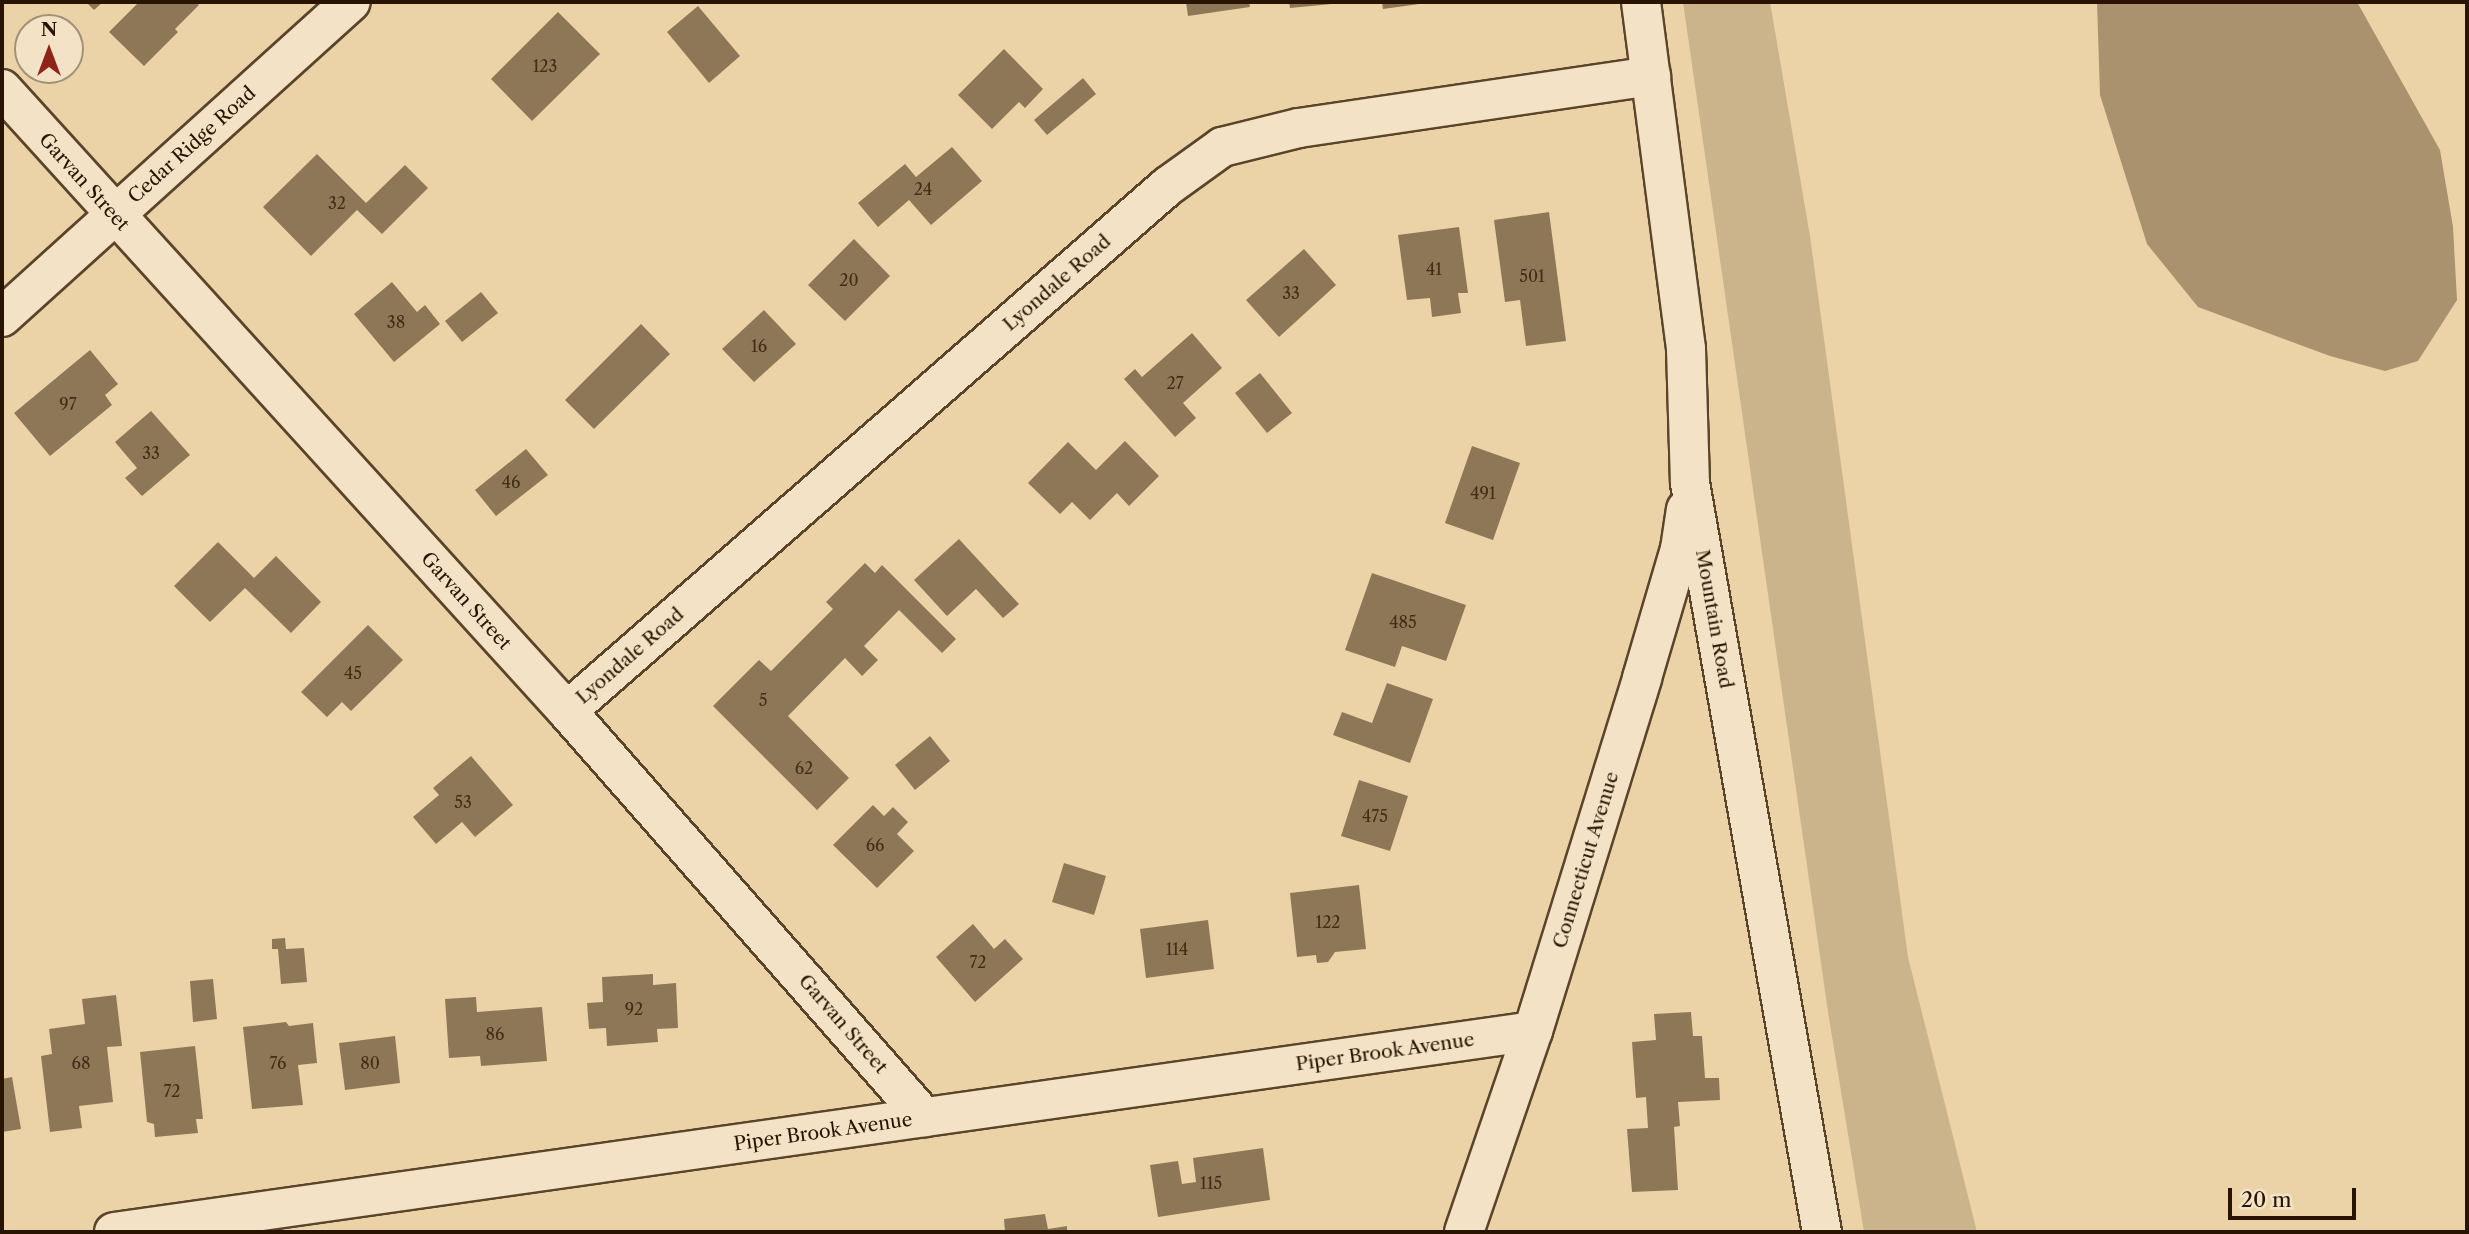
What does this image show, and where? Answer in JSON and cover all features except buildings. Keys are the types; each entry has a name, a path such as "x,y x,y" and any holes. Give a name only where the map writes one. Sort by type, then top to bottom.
{"street":[{"name":"Cedar Ridge Road","path":"2,317 351,2"},
{"name":"Mountain Road","path":"1641,2 1686,349 1690,483 1822,1232"},
{"name":"Lyondale Road","path":"567,711 1168,186 1222,147 1299,128 1651,76"},
{"name":"Garvan Street","path":"2,89 114,216 567,711 924,1117"},
{"name":"Connecticut Avenue","path":"1464,1232 1533,1031 1669,587 1680,549 1690,483"},
{"name":"Piper Brook Avenue","path":"114,1232 1533,1031"}],"shaded area":[{"path":"1683,2 1770,2 1810,236 1908,957 1977,1232 1864,1232 1828,1012"},
{"path":"2097,2 2357,2 2440,150 2453,227 2457,300 2418,361 2385,371 2330,356 2198,307 2147,244 2100,95"}]}
